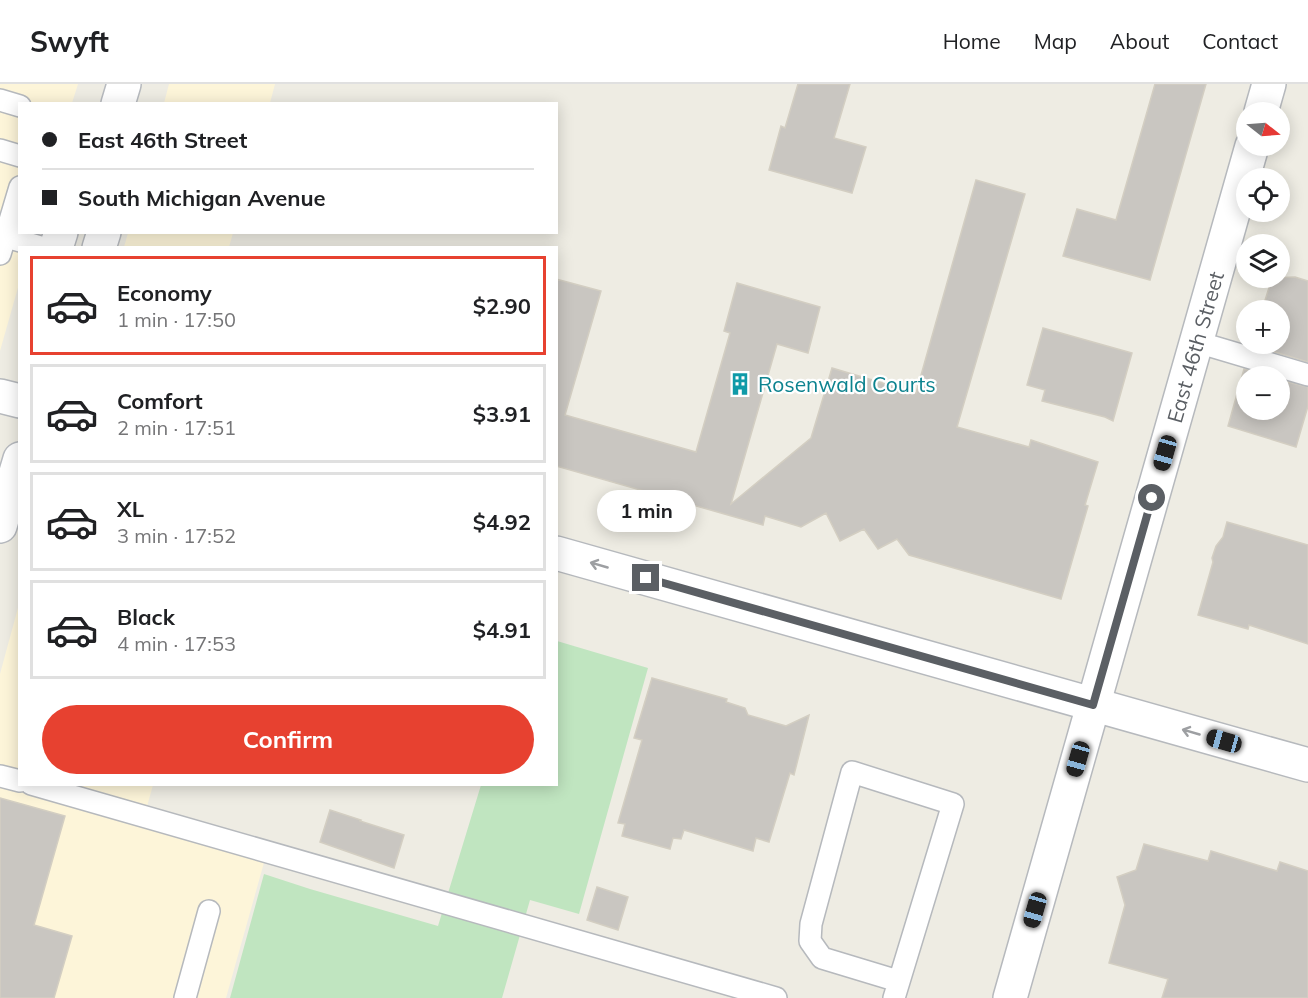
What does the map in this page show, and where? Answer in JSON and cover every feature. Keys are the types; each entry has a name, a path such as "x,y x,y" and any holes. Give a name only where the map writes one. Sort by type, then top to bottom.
{"street":[{"path":"119,102 124,84"},
{"path":"1264,102 1269,84"},
{"name":"East 46th Street","path":"1010,998 1249,156"},
{"path":"0,396 18,400"},
{"path":"0,526 18,466"},
{"path":"558,554 1308,765"}],"lane":[{"path":"0,100 18,105"},
{"path":"0,150 18,155"},
{"path":"18,193 2,242 30,246"},
{"path":"1197,342 1308,375"},
{"path":"852,772 953,804 896,989 822,958 810,941 811,924 852,772"},
{"path":"0,776 18,780"},
{"path":"38,786 776,998"},
{"path":"185,998 209,911"}],"shaded area":[{"path":"0,84 78,84 72,102 18,102 18,234 35,234 30,246 18,246 18,288 0,351"},
{"path":"169,84 275,84 270,102 164,102"},
{"path":"127,234 233,234 229,246 124,246"},
{"path":"18,608 18,786 153,786 144,817 267,852 226,998 0,998 0,674"}],"green space":[{"path":"558,641 648,668 579,914 530,900 502,998 230,998 264,874 438,926 481,786 558,786"}],"building":[{"path":"798,84 850,84 834,138 866,147 852,193 769,170 781,126 785,128"},
{"path":"1155,84 1206,84 1150,280 1063,256 1077,209 1116,220"},
{"path":"976,180 1025,194 957,427 1029,447 1031,440 1098,462 1085,505 1088,506 1061,599 909,555 897,539 878,549 864,529 840,541 826,513 801,527 765,516 763,525 558,467 558,280 601,291 565,415 696,452 730,333 724,331 737,283 820,307 808,353 777,344 731,504 811,438 832,368 916,393"},
{"path":"1290,277 1308,281 1308,362 1282,354 1290,354 1290,300 1265,300 1269,288 1290,288"},
{"path":"1043,328 1132,353 1113,421 1042,401 1045,390 1027,385"},
{"path":"1290,382 1308,387 1308,406 1296,447 1228,426 1236,398 1236,420 1290,420"},
{"path":"1227,522 1308,545 1308,644 1249,625 1248,629 1198,615 1213,562 1212,558 1216,546 1223,537"},
{"path":"652,678 727,699 726,702 745,708 748,715 786,726 809,715 794,775 790,773 769,842 756,838 753,851 684,830 681,839 673,838 670,849 622,836 625,824 618,823 642,740 634,738"},
{"path":"0,798 65,816 34,925 72,936 54,998 0,998"},
{"path":"330,810 404,835 394,868 320,842"},
{"path":"1144,844 1208,861 1211,851 1277,871 1280,862 1308,871 1308,998 1162,998 1168,979 1109,963 1125,905 1117,877 1136,870"},
{"path":"597,887 628,897 618,930 587,920"}],"place":[{"name":"Rosenwald Courts","path":"740,384"}],"route":[{"path":"646,578 1093,705 1152,498"}]}
